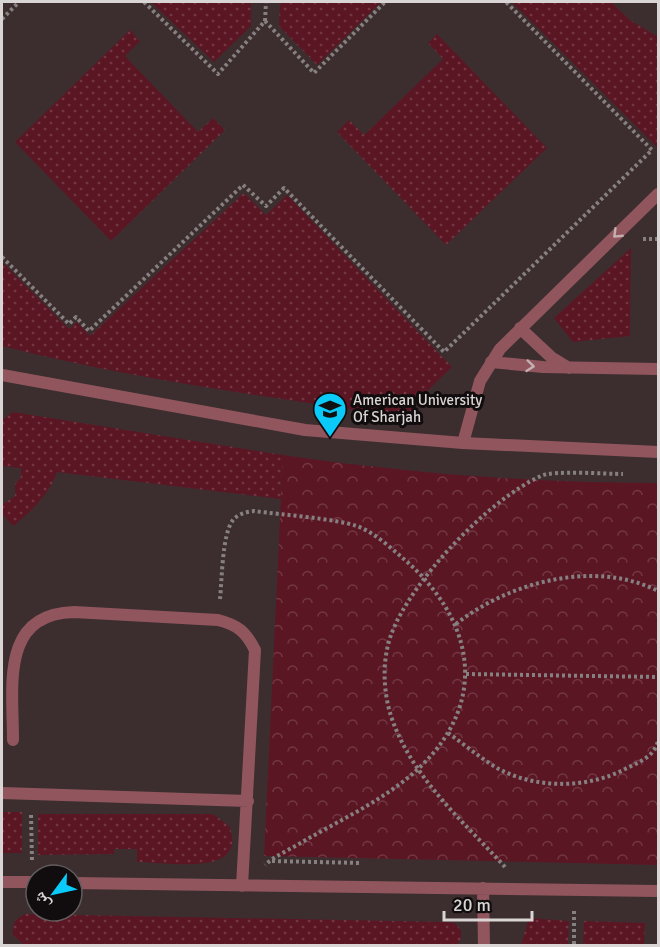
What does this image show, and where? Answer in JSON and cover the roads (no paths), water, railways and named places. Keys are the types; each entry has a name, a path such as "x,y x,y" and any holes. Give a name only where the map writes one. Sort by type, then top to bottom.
{"street":[{"path":"463,444 477,391 491,362 520,328 658,194"},
{"path":"520,328 551,357 570,368"},
{"path":"491,362 570,368 658,369"},
{"path":"2,375 305,430 463,444 658,452"},
{"path":"13,740 12,666 14,651 21,637 32,625 45,617 74,612 218,620 235,624 248,635 255,650 242,886"},
{"path":"2,793 248,801"},
{"path":"2,882 24,882"},
{"path":"84,883 658,891"},
{"path":"483,888 484,945"}],"place":[{"name":"American University Of Sharjah","path":"330,438"}]}
